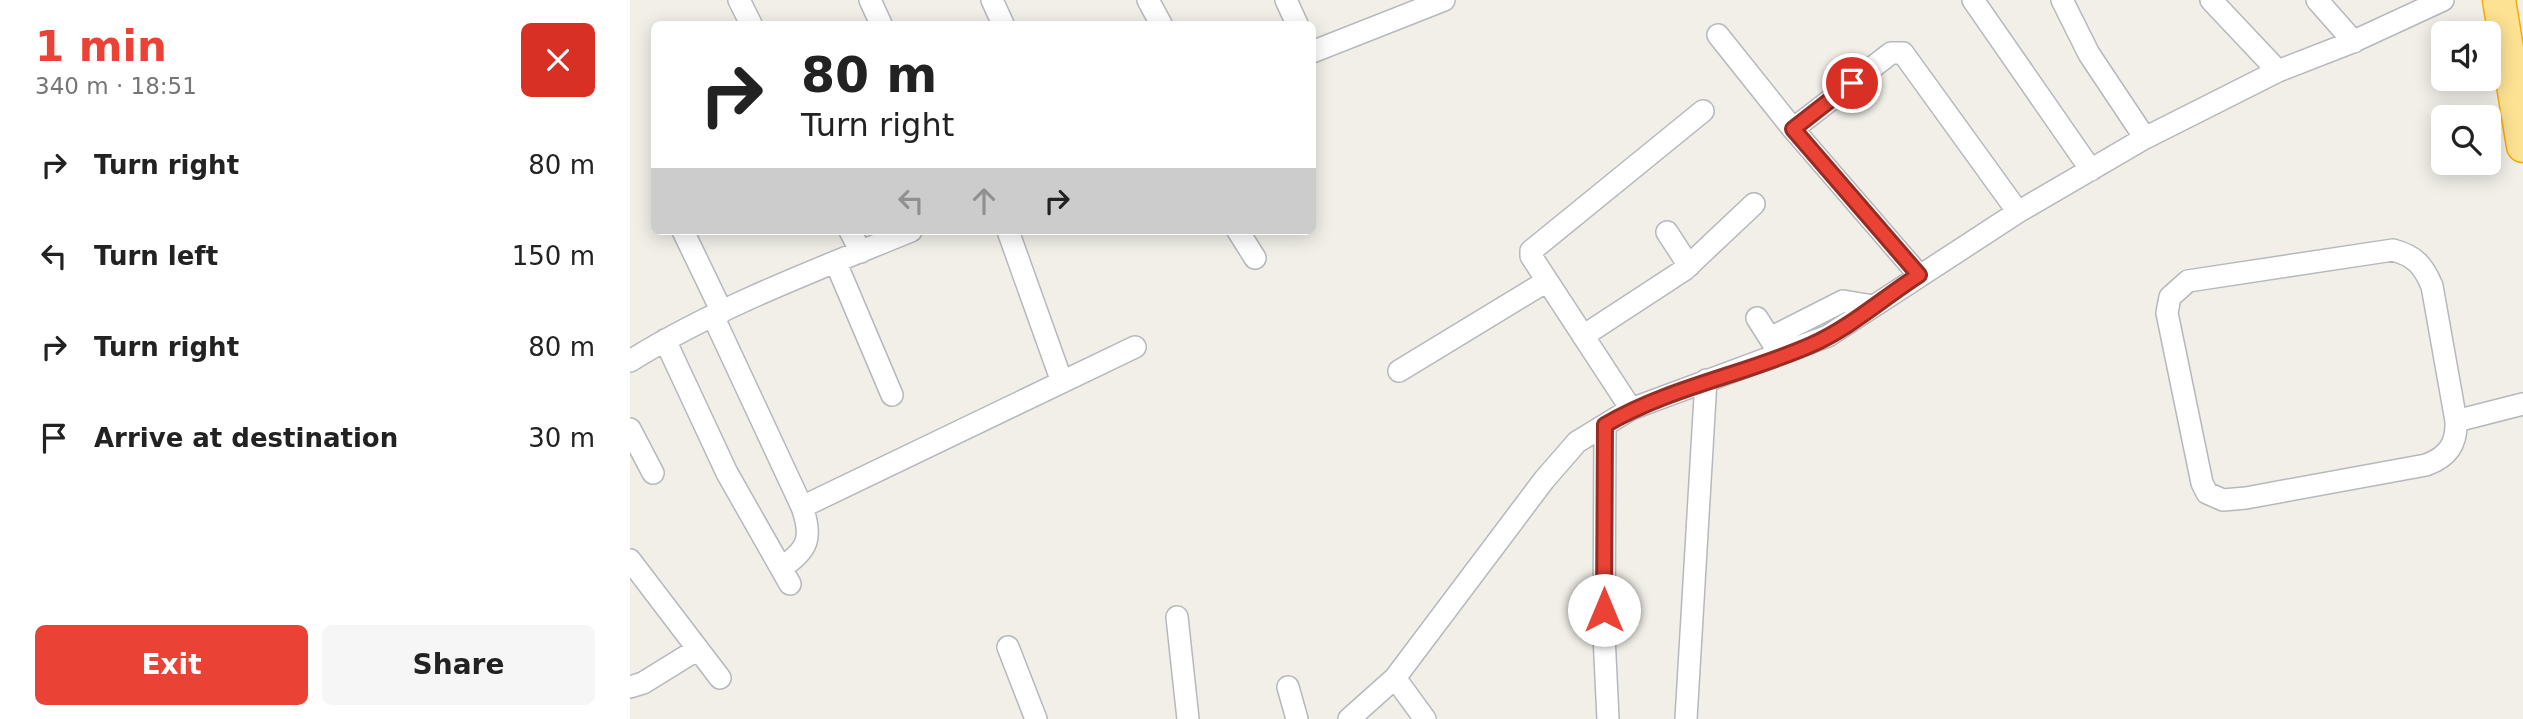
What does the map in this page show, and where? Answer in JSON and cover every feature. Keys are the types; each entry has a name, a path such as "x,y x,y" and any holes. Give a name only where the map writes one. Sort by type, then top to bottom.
{"highway":[{"path":"2499,0 2523,146"}],"street":[{"path":"739,0 750,21"},
{"path":"870,0 880,21"},
{"path":"992,0 1002,21"},
{"path":"1148,0 1159,21"},
{"path":"1286,0 1296,21"},
{"path":"1316,50 1444,0"},
{"path":"1973,0 2091,170"},
{"path":"2062,0 2089,54 2145,138"},
{"path":"2211,0 2278,71"},
{"path":"2317,0 2354,42"},
{"path":"1355,717 1395,678 1544,480 1577,442 1631,409 1706,380 1775,347 1828,337 2018,212 2145,138 2278,71 2354,42 2443,0"},
{"path":"1718,35 1793,129 1919,275"},
{"path":"1793,129 1891,53 1903,53 2018,212"},
{"path":"1631,409 1531,256 1538,243 1703,111"},
{"path":"1583,336 1689,266 1754,204"},
{"path":"1667,232 1689,266"},
{"path":"665,340 727,472 785,576 806,544 809,526 685,235"},
{"path":"852,235 861,252"},
{"path":"630,361 717,314 901,235"},
{"path":"1009,235 1062,382"},
{"path":"1241,235 1255,258"},
{"path":"2393,250 2410,255 2423,266 2431,286 2456,421 2457,438 2449,450 2440,460 2426,465 2223,500 2207,493 2202,483 2167,313 2169,297 2188,281 2393,250"},
{"path":"836,263 892,395"},
{"path":"1399,371 1548,281"},
{"path":"1757,318 1775,347"},
{"path":"802,507 1135,347"},
{"path":"1686,719 1706,380"},
{"path":"2456,421 2523,404"},
{"path":"1605,425 1604,635 1608,719"},
{"path":"630,429 653,473"},
{"path":"630,560 720,678"},
{"path":"1177,617 1188,719"},
{"path":"1008,648 1036,719"},
{"path":"630,687 643,683 698,649"},
{"path":"1395,678 1425,719"},
{"path":"1288,687 1297,719"}],"route":[{"path":"1604,610 1605,425 1631,409 1706,380 1812,345 1919,275 1793,129 1852,83"}]}
